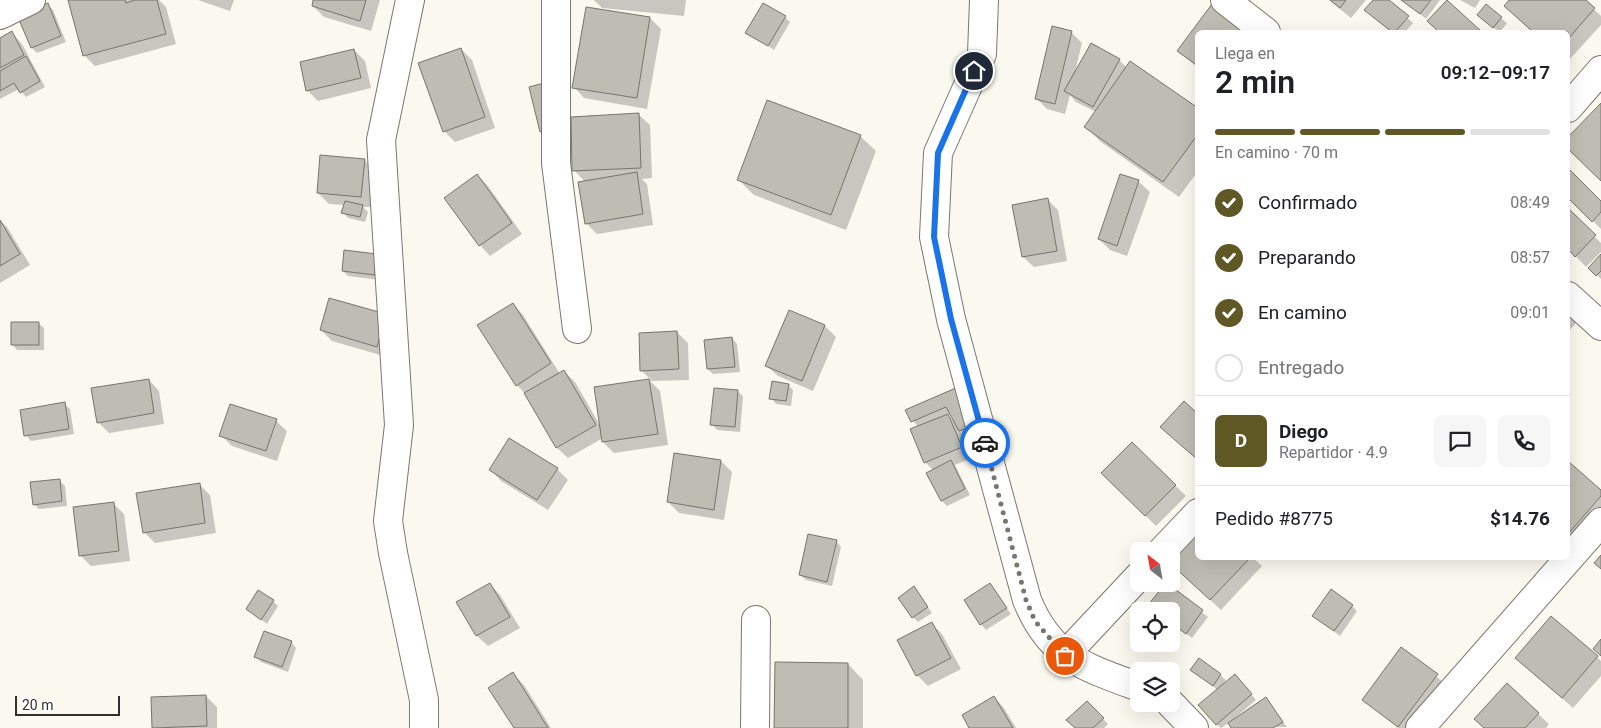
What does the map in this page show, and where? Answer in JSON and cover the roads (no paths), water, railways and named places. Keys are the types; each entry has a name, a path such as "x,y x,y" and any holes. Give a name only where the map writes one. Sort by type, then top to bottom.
{"street":[{"path":"0,14 31,0"},
{"path":"410,0 381,140 398,426 388,521 392,553 424,700 424,728"},
{"path":"556,0 556,163 576,329"},
{"path":"984,0 982,54 938,153 934,237 951,319 1026,600 1035,621 1065,656 1085,667 1130,684"},
{"path":"1225,0 1263,30"},
{"path":"1570,106 1601,70"},
{"path":"1570,298 1601,326"},
{"path":"1171,542 1195,516"},
{"path":"1570,557 1601,522"},
{"path":"1420,728 1568,560"},
{"path":"1065,656 1130,586"},
{"path":"755,728 756,620"},
{"path":"1179,712 1194,728"}]}
